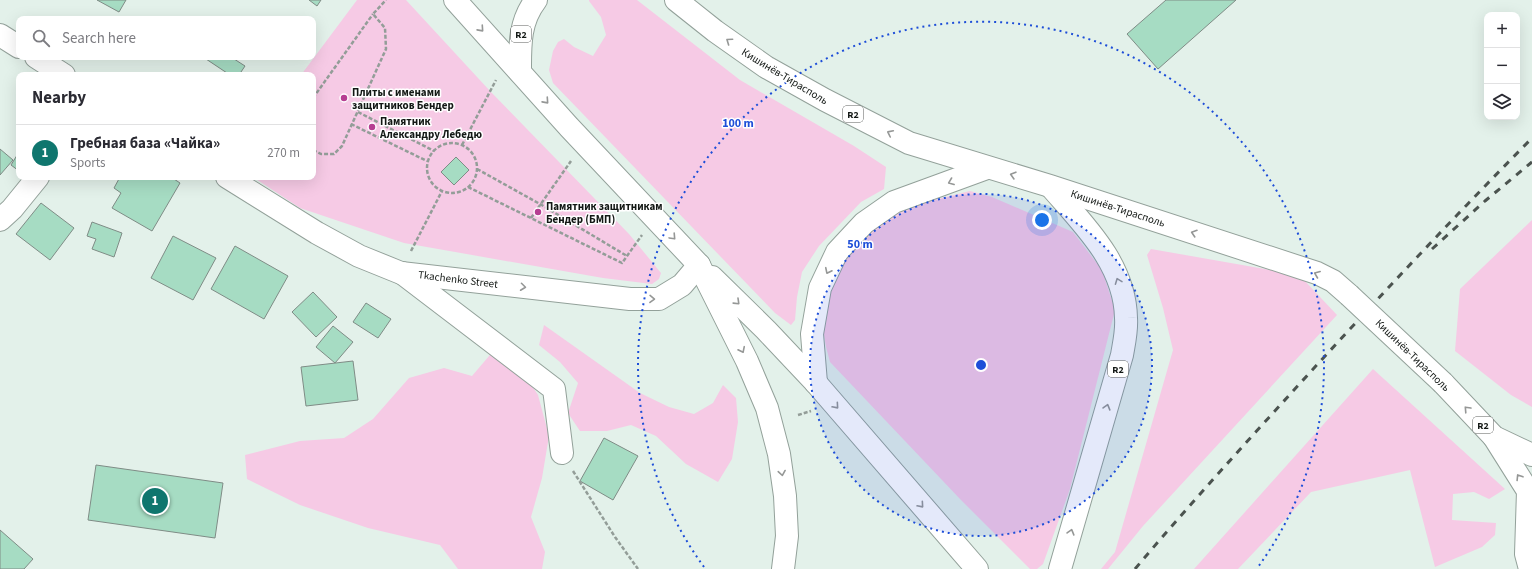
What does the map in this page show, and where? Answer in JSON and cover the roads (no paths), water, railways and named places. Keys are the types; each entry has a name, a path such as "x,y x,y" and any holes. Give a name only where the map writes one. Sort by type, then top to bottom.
{"main road":[{"path":"455,0 584,142 700,265 766,330 816,383 977,569"},
{"name":"R2","path":"513,65 521,32 530,8 536,0"},
{"name":"Кишинёв-Тирасполь","path":"676,0 715,31 766,67 824,100 910,142 1317,273 1333,281 1443,382 1494,437 1532,455"},
{"path":"0,35 16,45"},
{"path":"41,60 59,72"},
{"path":"816,383 812,334 820,288 837,252 864,223 894,202 987,168"},
{"path":"0,220 12,209 36,180"},
{"name":"Tkachenko Street","path":"232,180 317,233 359,256 401,272 630,299 659,299 682,285 700,265"},
{"name":"R2","path":"1050,186 1100,244 1110,263 1124,297 1126,318 1126,337 1122,355 1060,569"},
{"path":"700,265 747,361 767,408 779,454 785,496 787,536 783,569"},
{"path":"401,272 554,389 562,453"},
{"path":"1494,437 1528,492 1526,554 1530,569"}],"railway":[{"path":"1135,569 1283,402 1437,236 1532,138"},
{"path":"1432,249 1485,201 1532,162"}],"place":[{"name":"Плиты с именами защитников Бендер","path":"344,98"},
{"name":"Памятник Александру Лебедю","path":"372,127"},
{"name":"Памятник защитникам Бендер (БМП)","path":"538,212"},
{"name":"Гребная база «Чайка»","path":"155,501"}]}
